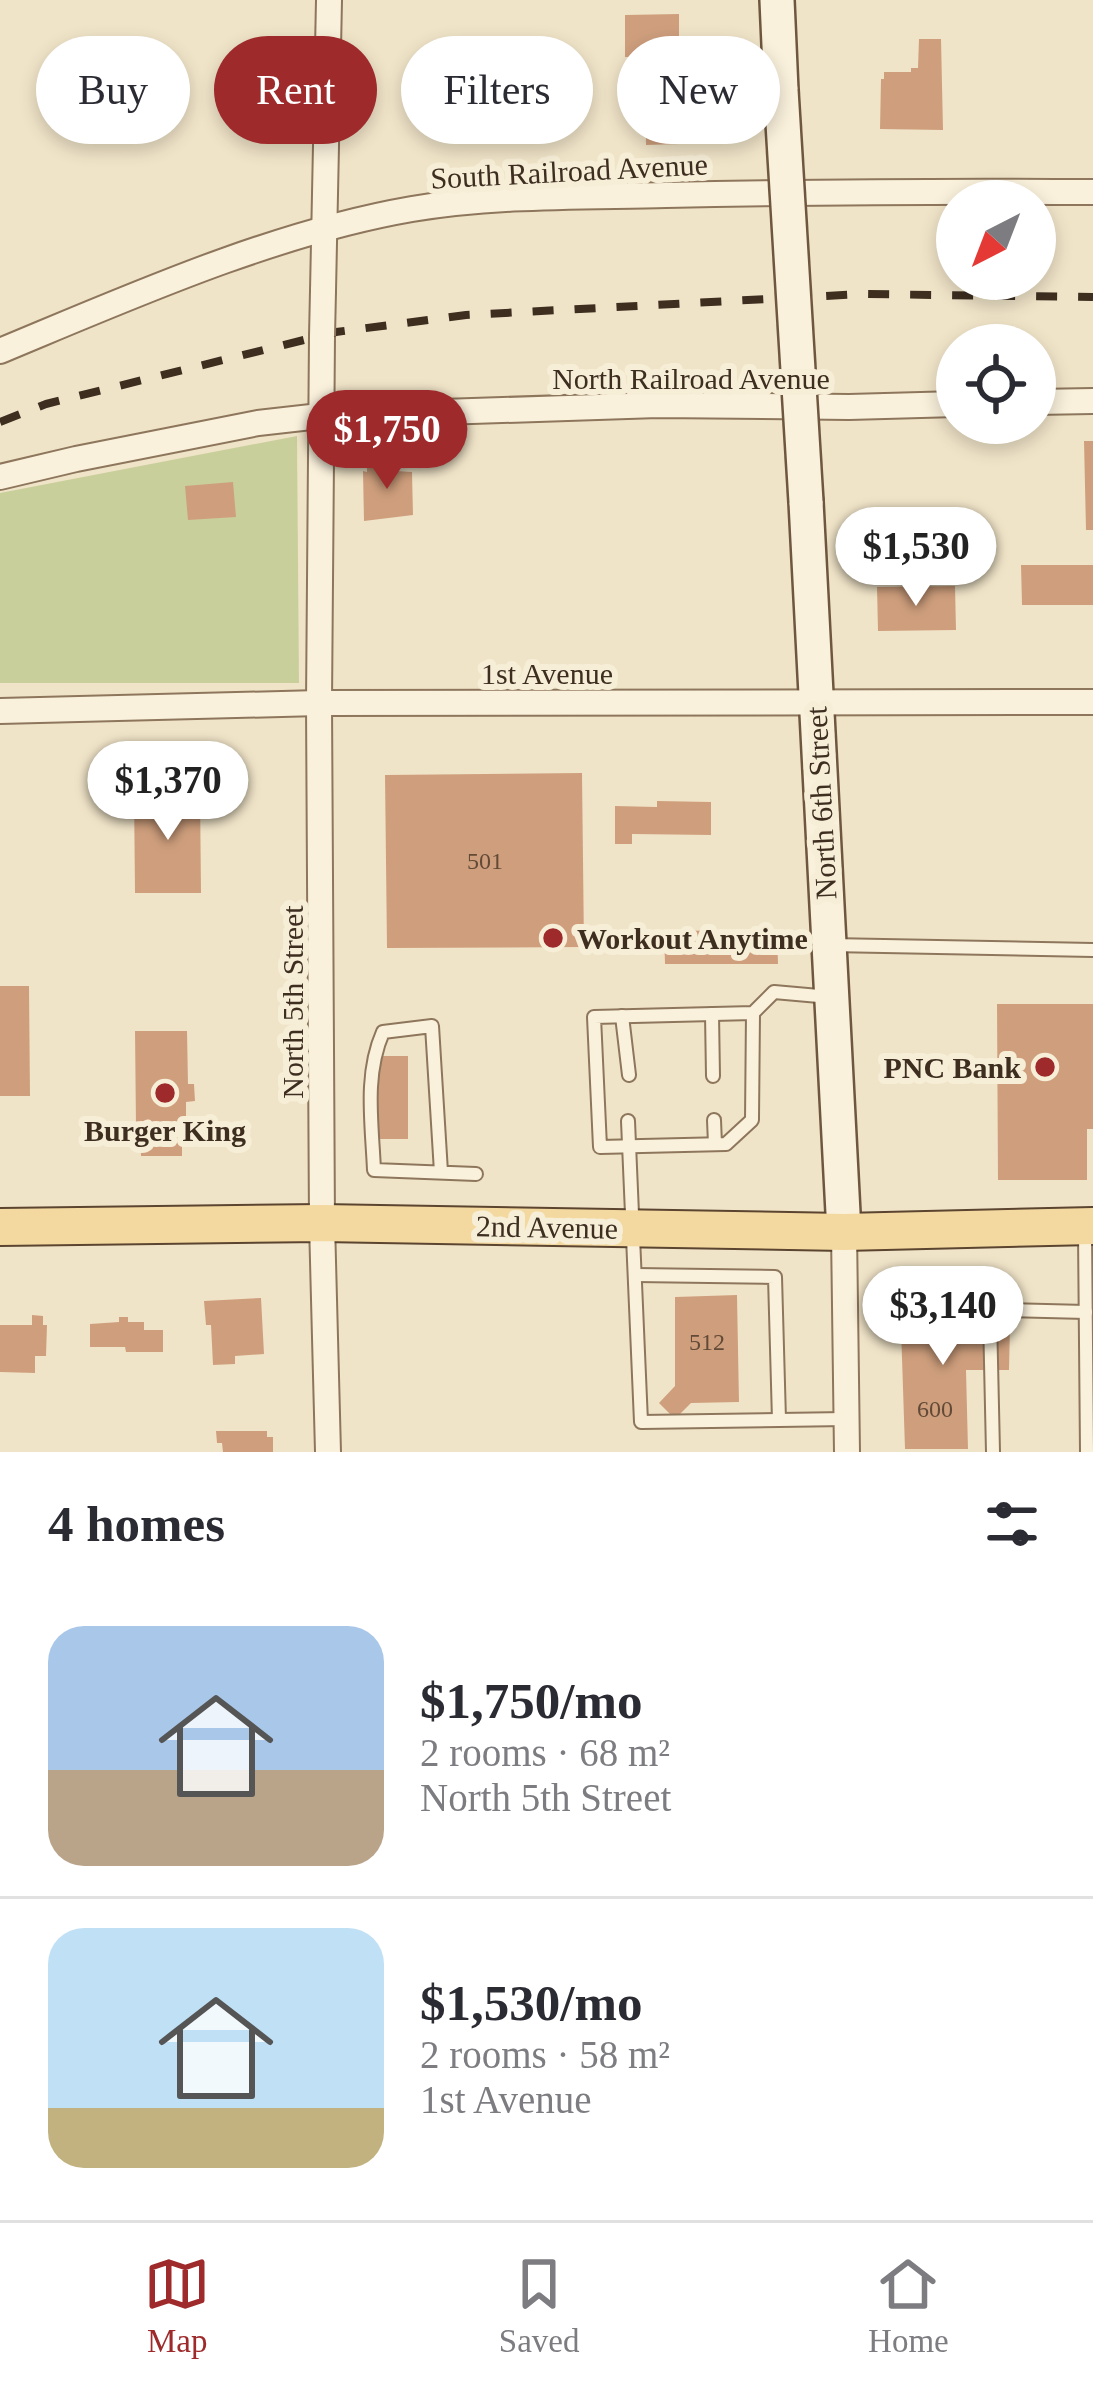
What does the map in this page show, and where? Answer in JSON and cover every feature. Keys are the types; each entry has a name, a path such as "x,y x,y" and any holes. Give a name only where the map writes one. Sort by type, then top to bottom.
{"main road":[{"name":"2nd Avenue","path":"0,1227 322,1223 844,1232 1089,1226"}],"street":[{"name":"North 5th Street","path":"328,1452 322,1223 320,406 329,0"},
{"name":"North 6th Street","path":"777,0 844,1232 847,1452"},
{"name":"South Railroad Avenue","path":"0,351 160,284 324,229 414,209 530,198 846,190 1093,192"},
{"path":"1056,401 1093,400"},
{"name":"North Railroad Avenue","path":"0,477 320,406 936,405"},
{"name":"1st Avenue","path":"0,711 320,703 1093,702"}],"lane":[{"path":"829,945 1093,950"},
{"path":"753,1013 752,1120 726,1144 600,1147 594,1017 753,1013 774,992 832,997"},
{"path":"712,1014 713,1076"},
{"path":"622,1016 629,1075"},
{"path":"441,1172 432,1026 382,1032 370,1070 374,1170 476,1174"},
{"path":"714,1120 715,1144"},
{"path":"628,1121 641,1422 847,1419"},
{"path":"1088,1452 1089,1226"},
{"path":"636,1275 775,1277 778,1420"},
{"path":"993,1452 990,1317 1002,1310 1086,1312"}],"green space":[{"path":"297,436 299,683 0,683 0,493"}],"building":[{"path":"679,14 679,36 625,36 625,15"},
{"path":"919,39 941,39 943,130 880,129 884,72 918,68"},
{"path":"1084,441 1093,441 1093,530 1086,530"},
{"path":"367,463 396,464 396,471 412,472 413,515 364,521 363,471 367,472"},
{"path":"233,482 236,517 188,520 185,486"},
{"path":"1021,565 1093,565 1093,605 1022,605"},
{"path":"955,586 956,630 878,631 877,587"},
{"path":"582,773 584,947 387,948 385,775"},
{"path":"134,792 200,792 201,893 135,893"},
{"path":"657,801 711,802 711,835 632,834 632,844 615,844 615,806 657,807"},
{"path":"777,930 778,964 665,964 664,931"},
{"path":"0,986 29,986 30,1096 0,1096"},
{"name":"PNC Bank","path":"997,1004 1093,1004 1093,1129 1087,1129 1087,1180 998,1180"},
{"name":"Burger King","path":"135,1031 187,1031 188,1084 194,1084 195,1101 186,1102 182,1156 141,1156 140,1128 136,1128"},
{"path":"378,1056 408,1056 408,1139 377,1139"},
{"path":"737,1295 739,1402 691,1403 675,1419 659,1403 675,1386 675,1297"},
{"path":"966,1296 966,1327 1010,1326 1009,1370 966,1370 968,1449 905,1449 900,1298"},
{"path":"261,1298 264,1354 235,1356 235,1364 213,1365 204,1301"},
{"path":"32,1315 43,1316 43,1325 47,1325 46,1356 35,1356 35,1373 0,1372 0,1325 32,1325"},
{"path":"119,1317 144,1322 144,1330 163,1330 163,1352 90,1347 90,1324 119,1322"},
{"path":"216,1431 267,1431 267,1437 273,1437 273,1452 223,1452"}],"railway":[{"path":"0,422 46,404 336,332 466,315 862,294 1093,297"}],"place":[{"name":"Workout Anytime","path":"553,938"},
{"name":"PNC Bank","path":"1045,1067"},
{"name":"Burger King","path":"165,1093"}]}
